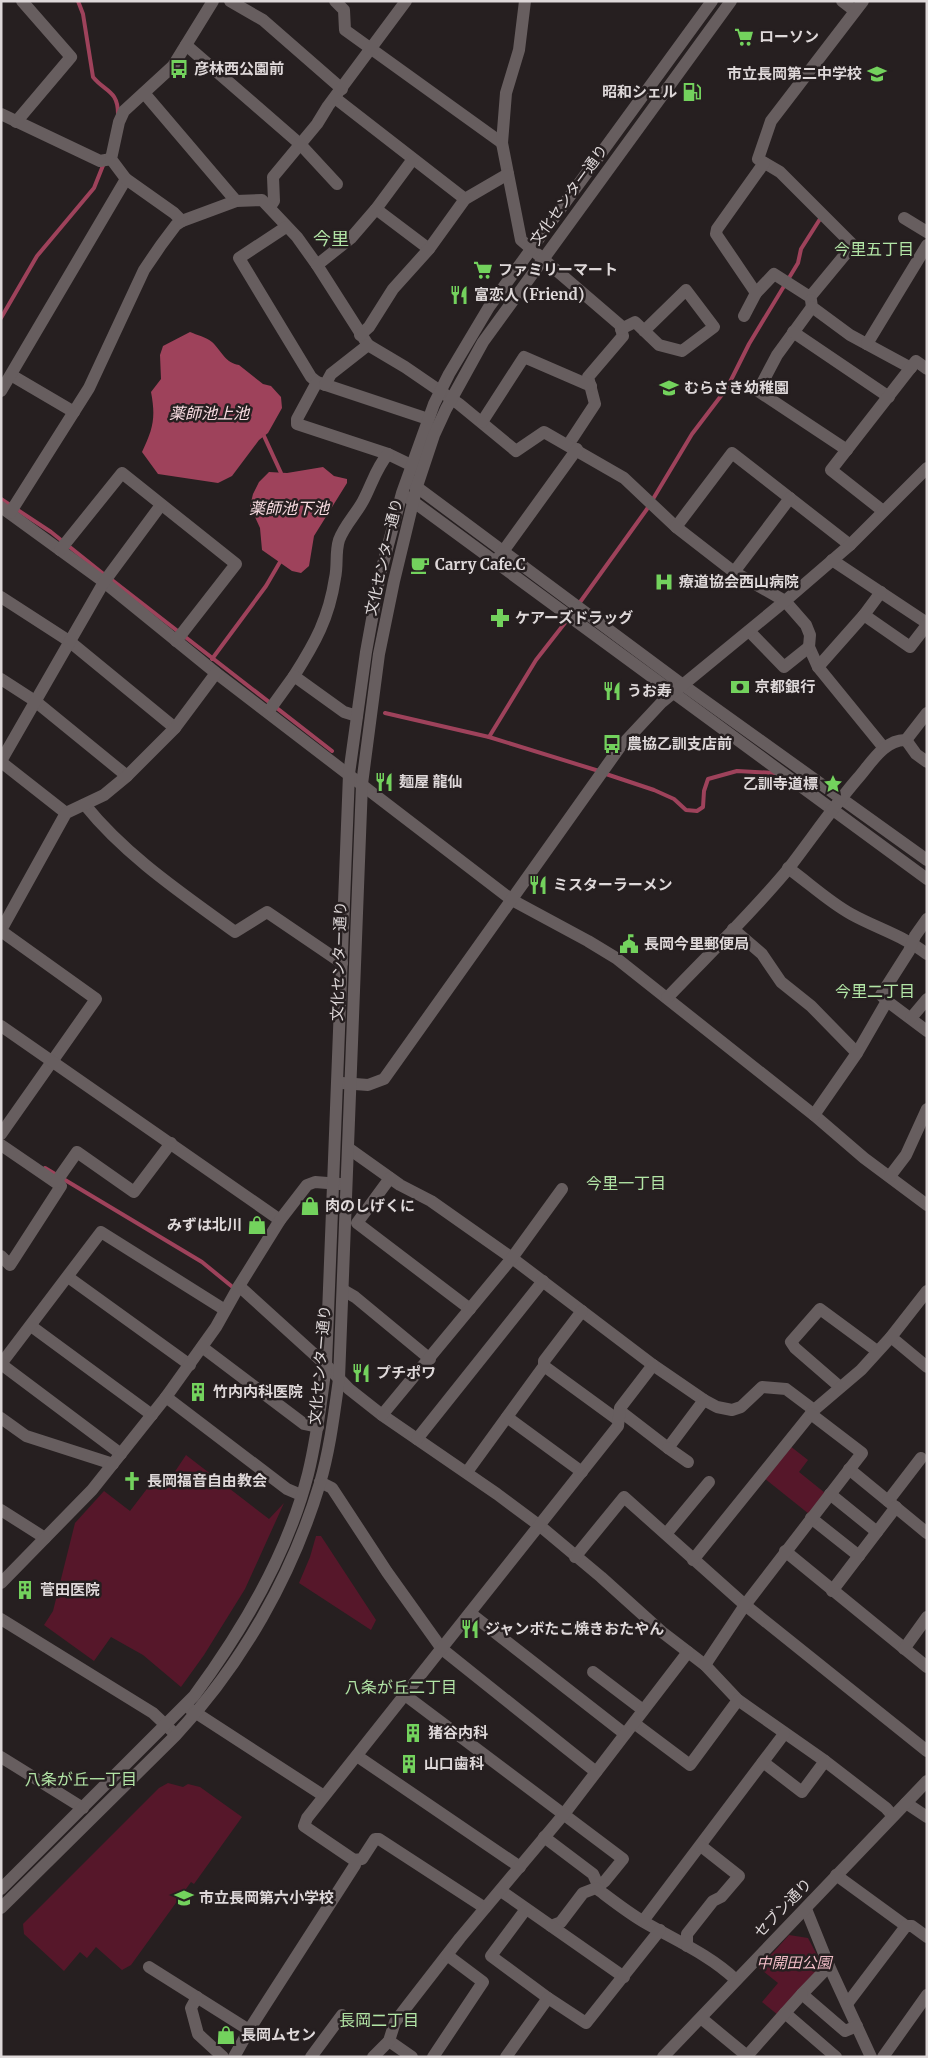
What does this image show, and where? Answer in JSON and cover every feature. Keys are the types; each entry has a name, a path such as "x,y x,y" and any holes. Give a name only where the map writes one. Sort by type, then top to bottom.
{"street":[{"path":"16,122 71,57 22,1"},
{"path":"182,221 174,213 126,179 112,159 124,111 174,66 213,1"},
{"path":"230,1 263,20 338,94 413,159 465,199"},
{"path":"335,1 344,10 345,30 502,143"},
{"path":"270,207 274,201 273,177 317,124 406,1"},
{"path":"496,562 572,447 595,404 588,377 623,336 620,325 521,240 502,143 506,93 519,50 525,1"},
{"name":"文化センター通り","path":"191,1710 256,1600 279,1554 308,1475 318,1427 326,1365 349,774 366,652 380,575 412,483 428,418 440,392 489,307 712,1"},
{"name":"文化センター通り","path":"416,468 483,342 731,1"},
{"path":"842,1 859,6 771,121 758,159 780,172 853,244 811,302 777,355 758,391 847,450"},
{"path":"186,46 300,144 337,184"},
{"path":"144,93 236,202"},
{"path":"1,114 100,161 112,159"},
{"path":"317,265 351,238 376,209 413,159"},
{"path":"756,294 716,234 717,229 764,163"},
{"path":"360,334 369,328 393,289 429,249 465,199 508,174"},
{"path":"1,391 126,179"},
{"path":"884,748 818,667 809,647 810,635 806,625 785,601 734,572 676,527 624,478 544,432 516,451 459,404 405,367 368,345 298,237 286,227 262,200 236,202 182,221 166,238 144,270 89,388 10,508 63,546 179,637 216,673 272,707 349,774 512,900 609,954 814,1115 864,1158 927,1205"},
{"path":"376,209 429,249"},
{"path":"904,218 927,232"},
{"path":"286,227 239,258 311,377 321,383 428,418"},
{"path":"867,344 927,245"},
{"path":"744,316 756,294 774,274 850,335 911,368"},
{"path":"621,329 634,322 644,332 659,345 682,351 714,327 686,290 644,332"},
{"path":"793,332 889,397"},
{"path":"368,345 321,383 297,418 297,424 388,454 416,468"},
{"path":"482,422 524,356 591,386"},
{"path":"883,511 831,470 916,361 927,369"},
{"path":"11,375 74,412"},
{"path":"676,527 732,453 850,545"},
{"path":"272,707 316,643 330,607 336,576 336,554 339,539 363,502 379,465 388,454"},
{"path":"336,1083 368,1085 384,1079 620,747 672,693 749,631 850,545 927,468"},
{"path":"63,546 122,473 236,564 179,637"},
{"path":"412,483 683,685 927,860"},
{"path":"407,497 927,879"},
{"name":"文化センター通り","path":"1,1908 224,1678 268,1605 291,1561 320,1482 331,1431 338,1379 362,784 379,654 394,581 407,497"},
{"path":"734,572 790,498"},
{"path":"66,813 1,762 68,642 106,579 161,505"},
{"path":"832,560 927,624 910,647 864,615"},
{"path":"818,667 864,615 881,592"},
{"path":"1,597 68,642 175,728"},
{"path":"749,631 784,667 809,647"},
{"path":"1,1134 96,999 1,931 66,813 104,795 127,776 175,728 216,673"},
{"path":"294,676 344,712 357,716"},
{"path":"1,679 35,701 127,776"},
{"path":"906,740 927,713"},
{"path":"667,998 788,868 841,798 884,748 900,740 906,740"},
{"path":"906,740 916,754 927,762"},
{"path":"85,805 111,834 167,882 235,932 267,912 342,963"},
{"path":"788,868 848,912 900,939 912,942 927,954"},
{"path":"927,919 881,995 927,1031"},
{"path":"733,929 762,954 781,982 811,1006 857,1053"},
{"path":"911,1018 927,999"},
{"path":"814,1115 857,1053 887,1001"},
{"path":"1,1026 280,1220"},
{"path":"890,1176 906,1155 927,1109"},
{"path":"56,1182 77,1152 134,1192 171,1143"},
{"path":"1,1145 61,1186 10,1265 1,1256"},
{"path":"348,1148 390,1178 431,1201 512,1258 704,1400 732,1410 741,1407 762,1387 786,1389 862,1452 745,1605 705,1664"},
{"path":"357,1223 390,1178"},
{"path":"1,1583 113,1464 166,1397 202,1347 280,1220 307,1185 314,1182 346,1184"},
{"path":"382,1415 512,1258 562,1189"},
{"path":"345,1216 357,1223 470,1310"},
{"path":"121,1454 1,1364 101,1232 225,1310"},
{"path":"68,1277 190,1365"},
{"path":"417,1439 543,1281"},
{"path":"239,1286 326,1365 349,1389 382,1415 467,1472 540,1526 688,1652 705,1664 738,1700 825,1761 886,1808 893,1816"},
{"path":"343,1290 355,1297 430,1358"},
{"path":"693,1560 813,1412 861,1370 891,1337 927,1291"},
{"path":"840,1387 795,1348 791,1342 820,1309 878,1351"},
{"path":"467,1472 544,1366 544,1361 582,1311"},
{"path":"31,1326 152,1415"},
{"path":"891,1337 927,1367"},
{"path":"202,1347 304,1424 318,1427"},
{"path":"234,2057 249,2030 355,1866 354,1860 304,1826 307,1818 618,1426 620,1408 653,1364"},
{"path":"544,1366 688,1462"},
{"path":"166,1397 288,1489 301,1495"},
{"path":"668,1448 704,1400"},
{"path":"507,1417 582,1472"},
{"path":"1,1418 26,1436 113,1464"},
{"path":"832,1591 877,1532 921,1458"},
{"path":"849,1469 927,1533"},
{"path":"320,1482 332,1488 387,1572 442,1649 596,1772"},
{"path":"666,1534 709,1482"},
{"path":"830,1494 877,1532"},
{"path":"575,1557 624,1497 745,1605 927,1751"},
{"path":"1,1510 45,1538"},
{"path":"811,1518 859,1556"},
{"path":"785,1551 927,1667"},
{"path":"470,1613 625,1734"},
{"path":"904,1649 927,1617"},
{"path":"1,1619 153,1713 172,1730"},
{"path":"373,2057 389,2041 395,2022 447,1955 564,1814 688,1652"},
{"path":"593,1672 643,1710"},
{"path":"405,1695 623,1859 606,1881 584,1894 561,1922 551,1926"},
{"path":"634,1723 690,1765 738,1700"},
{"path":"191,1710 324,1796"},
{"name":"文化センター通り","path":"3,1884 83,1808 172,1730"},
{"path":"643,1921 784,1734"},
{"path":"1,1756 83,1808"},
{"path":"357,1756 520,1867"},
{"path":"763,1762 802,1792 825,1761"},
{"name":"セブン通り","path":"664,2057 927,1781"},
{"path":"906,1803 927,1817"},
{"path":"544,1837 593,1874 597,1887 643,1921 687,1946 726,1971 736,1980"},
{"path":"354,1860 362,1858 376,1839 379,1839 485,1908"},
{"path":"687,1946 687,1934 713,1901 721,1897 739,1876 701,1846"},
{"path":"836,1876 906,1926 912,1926 927,1937"},
{"path":"3,1884 17,1893"},
{"path":"500,1890 624,1977"},
{"path":"526,1909 491,1956 586,2024 660,1930"},
{"path":"806,1909 829,1966 872,2057"},
{"path":"847,2004 906,1926"},
{"path":"432,2057 483,1982 447,1955"},
{"path":"701,2018 747,2056 829,1966"},
{"path":"149,1967 249,2030"},
{"path":"802,1994 845,2031 857,2026"},
{"path":"882,2057 927,1995"},
{"path":"197,1997 191,2008 198,2034 223,2057"},
{"path":"506,2057 548,1998"},
{"path":"784,2014 836,2057"},
{"path":"311,2057 342,2015"},
{"path":"389,2041 412,2057"}],"green space":[{"path":"790,1446 808,1460 799,1472 825,1493 809,1514 764,1478"},
{"path":"186,1455 269,1519 284,1503 245,1589 204,1655 181,1687 143,1655 111,1637 94,1661 44,1625 53,1611 75,1523 104,1491 130,1511 156,1477 170,1479"},
{"path":"316,1536 321,1536 376,1620 371,1630 299,1583 310,1557"},
{"path":"168,1783 183,1787 188,1784 200,1787 242,1817 194,1884 191,1882 131,1965 122,1970 96,1947 87,1958 80,1952 64,1971 24,1934 23,1924 159,1788"},
{"name":"中開田公園","path":"789,1935 808,1938 823,1966 778,2015 762,2002 778,1983 759,1968"}],"water":[{"name":"薬師池上池","path":"190,332 210,340 230,362 239,365 263,384 271,386 281,397 282,408 268,433 259,440 232,476 218,483 158,474 142,452 149,437 152,423 151,392 161,379 160,355 163,346"},
{"name":"薬師池下池","path":"323,467 334,476 347,479 347,483 314,536 309,566 301,573 292,571 262,550 260,528 250,506 253,494 259,482 269,472 287,473"}],"waterway":[{"path":"78,1 83,14 93,77 116,100 118,114"},
{"path":"1,318 37,256 94,188 104,163"},
{"path":"578,605 647,509 692,434 727,388 749,344 798,263 801,249 820,219"},
{"path":"264,436 281,473"},
{"path":"1,499 51,532 106,576"},
{"path":"212,659 266,586 280,562"},
{"path":"112,580 332,751"},
{"path":"489,737 536,660 568,619"},
{"path":"385,713 489,737 599,771"},
{"path":"606,774 654,790 674,799 686,810 697,811 703,807 704,791 708,779 737,771 776,773"},
{"path":"45,1168 202,1262 235,1289"}],"place":[{"name":"ローソン","path":"744,37"},
{"name":"彦林西公園前","path":"179,69"},
{"name":"市立長岡第二中学校","path":"877,74"},
{"name":"昭和シェル","path":"692,92"},
{"name":"ファミリーマート","path":"483,270"},
{"name":"富恋人 (Friend)","path":"459,295"},
{"name":"むらさき幼稚園","path":"669,388"},
{"name":"Carry Cafe.C","path":"420,565"},
{"name":"療道協会西山病院","path":"664,582"},
{"name":"ケアーズドラッグ","path":"500,618"},
{"name":"京都銀行","path":"740,687"},
{"name":"うお寿","path":"612,691"},
{"name":"農協乙訓支店前","path":"612,744"},
{"name":"麺屋 龍仙","path":"384,782"},
{"name":"乙訓寺道標","path":"833,784"},
{"name":"ミスターラーメン","path":"538,885"},
{"name":"長岡今里郵便局","path":"629,944"},
{"name":"肉のしげくに","path":"310,1206"},
{"name":"みずは北川","path":"257,1225"},
{"name":"プチポワ","path":"361,1373"},
{"name":"竹内内科医院","path":"198,1392"},
{"name":"長岡福音自由教会","path":"132,1481"},
{"name":"菅田医院","path":"25,1590"},
{"name":"ジャンボたこ焼きおたやん","path":"470,1629"},
{"name":"猪谷内科","path":"413,1733"},
{"name":"山口歯科","path":"409,1764"},
{"name":"市立長岡第六小学校","path":"184,1898"},
{"name":"長岡ムセン","path":"226,2035"}],"district":[{"name":"今里","path":"331,239"},
{"name":"今里五丁目","path":"874,249"},
{"name":"今里二丁目","path":"875,991"},
{"name":"今里一丁目","path":"626,1183"},
{"name":"八条が丘二丁目","path":"401,1687"},
{"name":"八条が丘一丁目","path":"81,1779"},
{"name":"長岡二丁目","path":"379,2020"}]}
